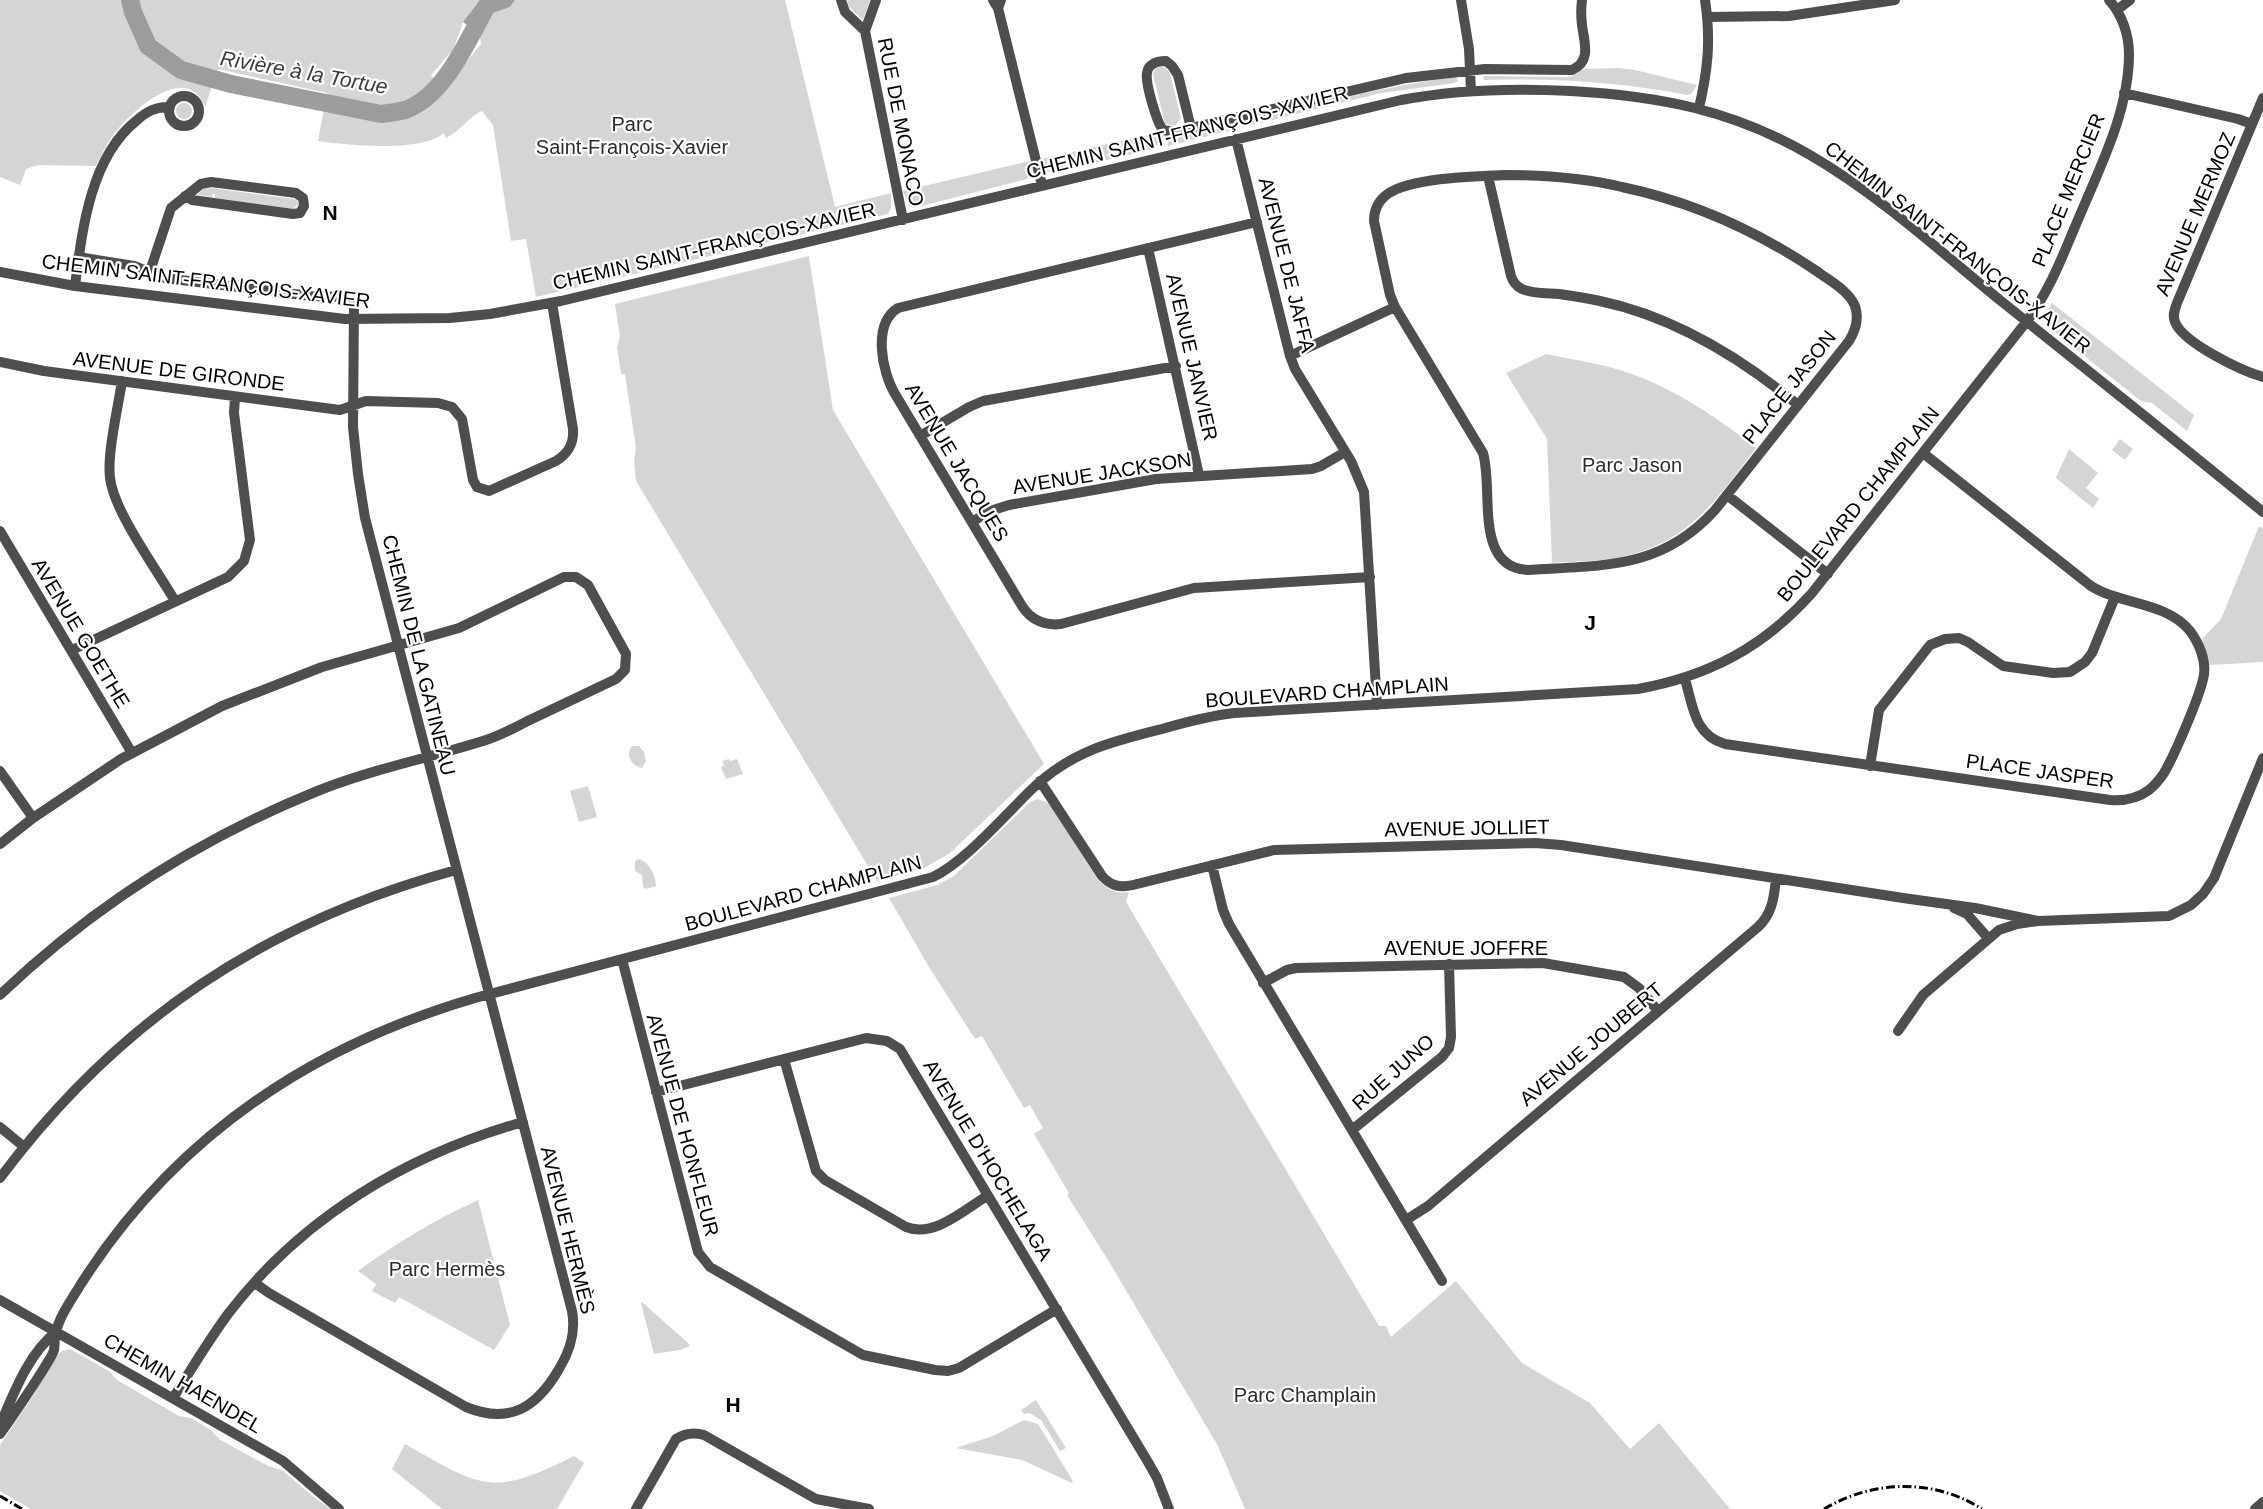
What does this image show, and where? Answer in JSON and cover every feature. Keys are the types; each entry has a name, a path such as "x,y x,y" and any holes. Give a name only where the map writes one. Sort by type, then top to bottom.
{"street":[{"name":"RUE DE MONACO","path":"841,0 845,12 865,31"},
{"name":"RUE DE MONACO","path":"876,0 865,31 903,220"},
{"path":"1461,0 1471,91"},
{"path":"1191,128 1175,70 1166,61 1154,63 1148,69 1147,77 1160,126 1168,133 1191,128 1393,80 1470,70 1568,71 1577,68 1586,54 1581,24 1582,0"},
{"path":"1699,108 1709,61 1708,17 1705,0"},
{"path":"1708,17 1789,16 1895,0"},
{"name":"PLACE MERCIER","path":"2027,321 2050,285 2079,217 2107,149 2124,93 2129,55 2128,41 2117,10 2109,0"},
{"path":"2117,10 2130,0"},
{"path":"997,3 1042,185"},
{"name":"CHEMIN SAINT-FRANÇOIS-XAVIER","path":"0,272 75,286 354,320 450,318 490,314 552,303 1384,103 1440,93 1526,89 1651,98 1699,108 1774,136 1826,164 1893,214 2263,512"},
{"path":"2124,93 2252,124"},
{"name":"AVENUE MERMOZ","path":"2263,98 2174,311 2174,320 2179,328 2221,360 2263,377"},
{"path":"75,286 78,257 87,216 108,154 121,135 140,118 156,108 170,107"},
{"name":"AVENUE DE JAFFA","path":"1236,139 1290,356 1295,369 1345,452 1364,492 1377,705"},
{"path":"1488,176 1510,276 1516,285 1530,292 1574,296 1616,305 1676,326 1744,363 1798,405"},
{"name":"PLACE JASON","path":"1530,176 1593,181 1670,199 1703,211 1763,238 1837,286 1855,306 1857,320 1856,328 1849,341 1727,495 1707,519 1690,534 1662,551 1642,558 1611,564 1528,570 1507,564 1497,554 1491,541 1487,472 1483,453 1395,307 1390,295 1374,225 1375,210 1381,200 1390,192 1411,185 1455,178 1530,176"},
{"path":"150,271 170,210 185,196 203,183 211,182 296,193 303,198 304,204 301,212 293,214 192,200 185,196"},
{"name":"AVENUE JACQUES","path":"1257,222 905,306 893,311 886,318 881,334 887,378 1025,610 1038,621 1061,624 1194,588 1370,577"},
{"name":"AVENUE JANVIER","path":"1148,248 1199,476"},
{"path":"78,257 127,264 171,279 311,296 344,297 355,304 354,320"},
{"name":"AVENUE DE GIRONDE","path":"0,362 33,370 340,410 362,402 374,401 438,403 452,407 460,414 475,484 485,490 496,489 556,461 569,450 573,435 552,303"},
{"path":"1290,356 1395,307"},
{"name":"CHEMIN DE LA GATINEAU","path":"354,320 352,406 363,507 489,994"},
{"name":"BOULEVARD CHAMPLAIN","path":"56,1332 91,1269 129,1219 186,1158 245,1108 291,1077 361,1039 423,1014 489,994 933,878 958,861 1040,781 1060,765 1094,748 1197,720 1234,713 1621,691 1685,679 1739,654 1772,632 1795,612 1828,574 2027,321"},
{"path":"921,436 983,400 1176,366"},
{"path":"122,381 111,461 112,488 120,510 175,602"},
{"path":"72,650 235,572 244,561 249,548 250,533 234,413 235,397"},
{"name":"AVENUE JACKSON","path":"972,522 990,511 1009,505 1156,478 1312,469 1345,452"},
{"name":"PLACE JASPER","path":"1685,679 1701,730 1710,739 1725,744 2110,800 2132,798 2144,793 2159,780 2200,691 2204,666 2197,644 2182,623 2163,613 2115,597 2091,586 1923,453"},
{"path":"1727,495 1828,574"},
{"name":"AVENUE GOETHE","path":"0,531 132,753"},
{"path":"0,844 33,818 132,753 244,697 322,667 454,630 564,577 572,576 588,585 626,654 625,670 616,679 495,737 426,756 316,792 247,822 186,854 144,879 83,923 0,995"},
{"path":"1870,766 1880,710 1927,649 1935,642 1945,639 1964,640 2003,666 2053,673 2070,672 2085,662 2092,653 2115,597"},
{"path":"1898,1031 1923,995 1988,938 2010,926 2038,921 2160,917 2177,913 2191,905 2203,894 2214,878 2263,758"},
{"path":"0,771 33,818"},
{"name":"AVENUE JOLLIET","path":"1040,781 1108,882 1120,886 1133,885 1266,851 1283,849 1535,843 1561,845 2005,913 2038,921"},
{"path":"1212,865 1226,919 1442,1281"},
{"path":"0,1178 23,1146 64,1099 107,1057 159,1014 212,976 261,947 320,917 388,890 456,870"},
{"name":"AVENUE JOUBERT","path":"1406,1220 1436,1199 1763,922 1772,906 1776,879"},
{"name":"AVENUE JOLLIET","path":"1948,905 1967,914 1988,938"},
{"name":"AVENUE DE HONFLEUR","path":"622,959 698,1252 705,1263 863,1355 935,1370 953,1370 1057,1309"},
{"name":"AVENUE JOFFRE","path":"1263,982 1296,968 1535,963 1618,975 1634,984 1658,1011"},
{"name":"RUE JUNO","path":"1352,1131 1449,1048 1451,1037 1449,964"},
{"name":"AVENUE HERMÈS","path":"255,1283 466,1407 485,1413 511,1412 527,1407 544,1393 561,1367 571,1345 574,1324 489,994"},
{"name":"AVENUE D'HOCHELAGA","path":"656,1092 866,1038 880,1039 894,1044 905,1056 987,1196 1149,1462 1168,1509"},
{"path":"784,1059 813,1166 825,1180 906,1227 919,1230 933,1228 987,1196"},
{"path":"173,1398 220,1326 255,1283 300,1238 371,1186 443,1149 523,1122"},
{"path":"0,1127 23,1146"},
{"name":"CHEMIN HAENDEL","path":"0,1300 283,1461 338,1508"},
{"path":"0,1425 14,1394 42,1344 56,1332"},
{"path":"0,1434 51,1355 56,1332"},
{"path":"636,1509 676,1439 694,1433 704,1435 816,1499 869,1509"},
{"path":"2255,1509 2263,1502"}],"green space":[{"name":"Parc Saint-François-Xavier","path":"0,0 480,0 463,22 453,50 431,75 442,91 481,44 479,34 493,13 510,7 515,0 785,0 835,207 891,193 891,208 888,214 536,297 526,239 511,241 493,125 482,111 446,138 444,133 419,143 384,146 318,141 327,93 218,69 205,107 196,93 184,88 170,89 156,96 128,119 109,141 96,166 38,165 26,169 20,185 0,177"},
{"path":"847,0 870,0 863,20 849,7"},
{"path":"1166,68 1170,74 1181,118 1175,126 1165,124 1153,74 1155,69"},
{"path":"1618,68 1697,85 1692,93 1687,95 1586,82 1484,80 1483,78 1484,76 1570,77 1584,69"},
{"path":"1456,77 1458,81 1455,83 1381,93 1244,127 1243,122 1323,103 1402,85"},
{"path":"184,103 192,111 184,119 176,111"},
{"path":"1239,123 1240,128 1168,146 1168,139"},
{"path":"1157,133 1166,138 1163,144 1152,146 1153,149 1052,173 1044,170 1041,159"},
{"path":"1030,161 1032,172 1027,179 914,208 909,206 903,191"},
{"path":"204,189 294,199 297,200 298,205 293,209 215,198 215,194 212,194 212,197 197,195"},
{"path":"809,256 833,410 1044,764 950,853 924,868 877,881 636,481 634,461 636,448 625,374 621,374 617,347 620,337 615,304"},
{"path":"2052,303 2194,415 2187,431 2152,403 2141,401 2052,330 2044,317"},
{"name":"Parc Jason","path":"1546,354 1589,362 1649,381 1697,406 1756,448 1728,485 1699,517 1664,542 1644,551 1612,559 1552,563 1547,439 1506,373"},
{"path":"2120,439 2133,449 2125,460 2112,450"},
{"path":"2069,449 2098,473 2086,488 2099,499 2093,508 2056,478"},
{"path":"2259,526 2263,529 2263,662 2210,665 2202,639 2221,619"},
{"path":"632,746 639,746 644,752 646,761 642,768 630,760 629,753"},
{"path":"729,759 730,761 737,759 743,774 726,779 721,767 724,765 722,761"},
{"path":"588,786 597,817 579,822 570,791"},
{"name":"Parc Champlain","path":"1037,799 1050,805 1098,880 1112,890 1129,892 1126,902 1379,1326 1386,1326 1391,1337 1456,1281 1522,1363 1590,1403 1630,1449 1659,1423 1730,1509 1245,1509 1218,1446 1067,1195 1069,1193 1034,1134 1043,1128 1030,1105 1024,1108 982,1036 975,1039 889,898 937,885 954,876 1030,802"},
{"path":"639,859 651,870 656,886 646,889 643,887 642,875 635,871 635,861"},
{"name":"Parc Hermès","path":"478,1200 510,1325 494,1350 399,1297 395,1303 372,1291 376,1284 358,1271 416,1232"},
{"path":"642,1302 687,1342 690,1346 654,1354"},
{"path":"70,1349 179,1416 191,1418 211,1430 219,1439 268,1466 282,1470 331,1509 31,1509 0,1491 0,1445 33,1396 55,1357 62,1351"},
{"path":"1036,1400 1066,1448 1060,1451 1041,1420 1029,1413 1024,1414 1021,1410"},
{"path":"1024,1420 1038,1424 1073,1481 1072,1483 1022,1460 956,1448 993,1436"},
{"path":"405,1444 452,1470 487,1482 504,1482 523,1478 574,1456 584,1463 557,1509 442,1509 392,1469"}],"shaded area":[{"path":"480,0 515,0 510,7 493,13 479,34 463,22"}],"waterway":[{"name":"Rivière à la Tortue","path":"130,0 148,46 181,70 231,84 381,114 405,110 420,103 433,92 455,63 490,0"}],"railway":[{"path":"1824,1509 1862,1492 1903,1486 1944,1492 1982,1509"},
{"path":"0,1496 22,1509"}],"district":[{"name":"N","path":"330,212"},
{"name":"J","path":"1590,622"},
{"name":"H","path":"733,1404"}]}
